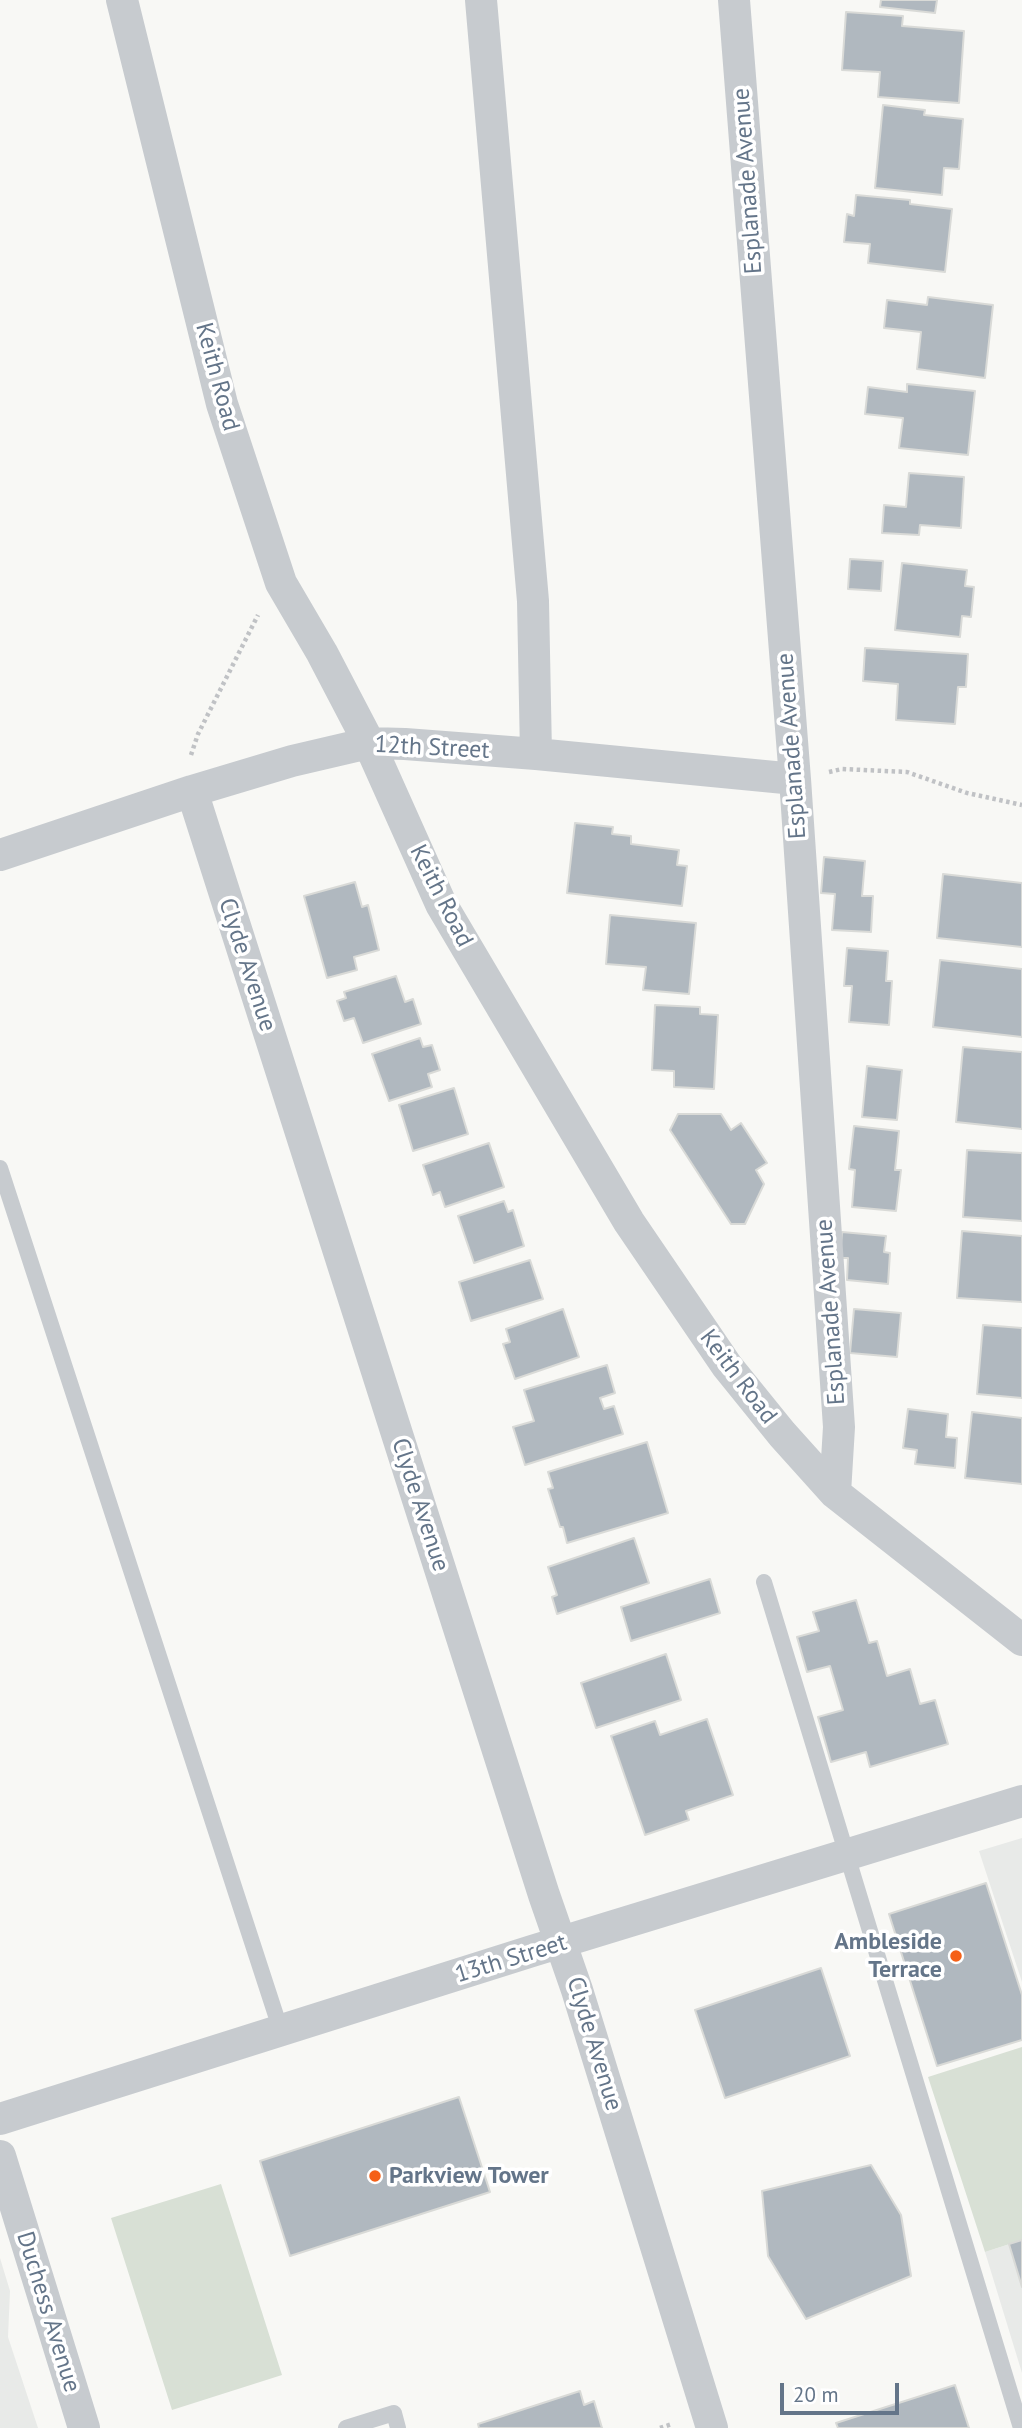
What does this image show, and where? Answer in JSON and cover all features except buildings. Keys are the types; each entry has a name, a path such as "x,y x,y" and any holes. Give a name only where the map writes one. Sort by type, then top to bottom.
{"street":[{"name":"Keith Road","path":"122,0 215,378 281,583 322,653 369,743 441,904 629,1222 727,1366 782,1434 835,1493 1022,1640"},
{"path":"481,0 533,601 536,754"},
{"name":"Esplanade Avenue","path":"734,0 794,779 839,1427 835,1493"},
{"name":"12th Street","path":"0,855 192,791 292,761 369,743 536,754 794,779"},
{"name":"Clyde Avenue","path":"192,791 561,1943 712,2428"},
{"name":"13th Street","path":"0,2119 1022,1801"},
{"name":"Duchess Avenue","path":"0,2156 84,2428"}],"lane":[{"path":"0,1168 281,2031"},
{"path":"764,1583 1021,2428"},
{"path":"346,2428 394,2413 398,2428"}],"path":[{"path":"192,791 191,756 198,734 262,606"},
{"path":"794,779 842,769 907,772 967,793 1022,805"},
{"path":"660,2428 676,2423"}],"shaded area":[{"path":"1022,1838 1022,1982 979,1851"},
{"path":"1022,2047 1022,2240 985,2252 928,2077"},
{"path":"221,2184 282,2375 172,2410 111,2218"},
{"path":"1022,2240 1022,2373 985,2252"},
{"path":"0,2258 10,2291 8,2337 38,2428 0,2428"}],"place":[{"name":"Ambleside Terrace","path":"956,1956"},
{"name":"Parkview Tower","path":"375,2176"}]}
